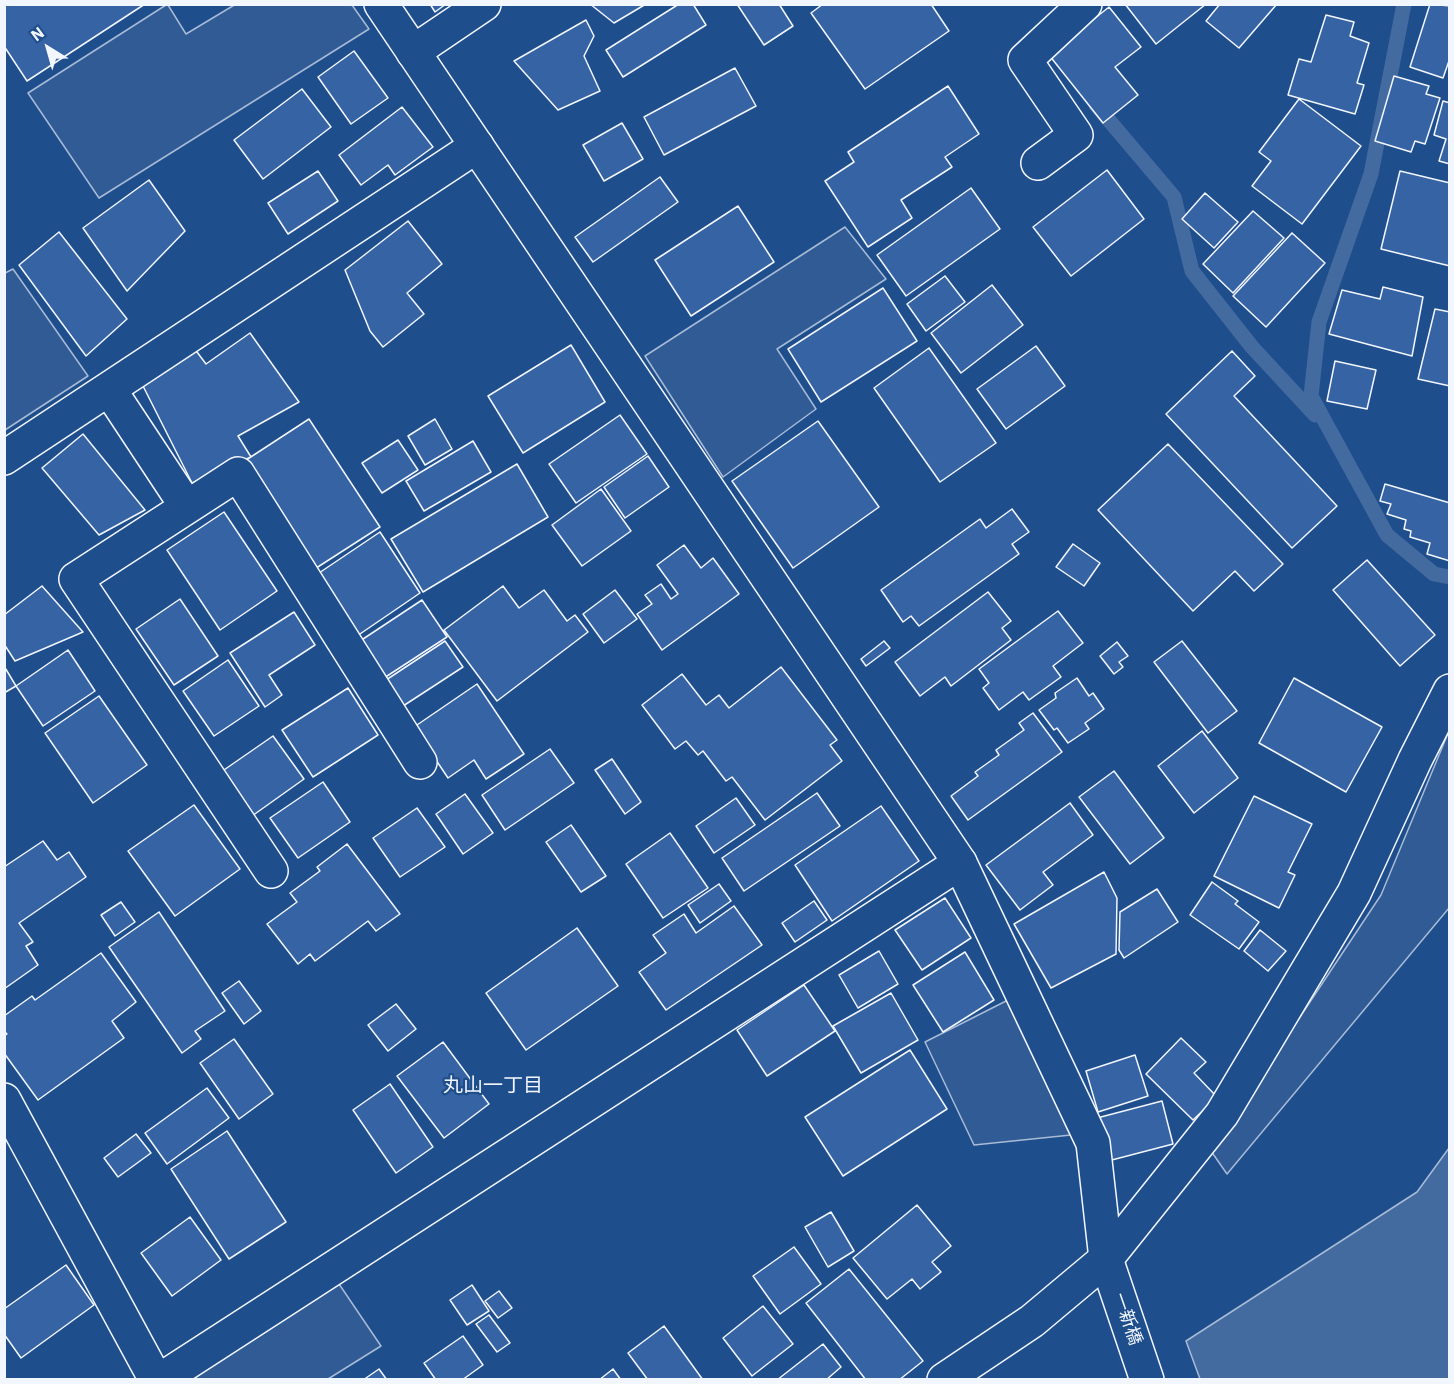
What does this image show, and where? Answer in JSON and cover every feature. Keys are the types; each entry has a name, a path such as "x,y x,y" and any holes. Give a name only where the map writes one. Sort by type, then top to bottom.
{"street":[{"name":"一新橋","path":"381,4 960,863 1093,1143 1106,1259 1147,1380"},
{"path":"412,52 484,4"},
{"path":"1038,163 1076,135 1025,60 1085,4"},
{"path":"4,458 477,146"},
{"path":"109,389 188,507"},
{"path":"271,871 76,579 238,474 420,762"},
{"path":"944,1380 1032,1321 1106,1259 1221,1114 1354,893 1449,691"},
{"path":"4,1100 158,1380 960,863"}],"shaded area":[{"path":"236,4 352,5 369,29 99,198 28,93 166,5 186,34"},
{"path":"845,227 886,279 777,349 816,409 723,477 645,356"},
{"path":"13,269 88,376 5,430 5,273"},
{"path":"1449,731 1449,908 1227,1174 1211,1151 1381,895"},
{"path":"1010,999 1071,1135 974,1145 925,1042"},
{"path":"1449,1148 1449,1379 1200,1379 1186,1341 1417,1192"},
{"path":"337,1281 381,1346 328,1379 182,1380"}],"building":[{"path":"4,4 145,4 27,81 4,46"},
{"path":"430,4 446,4 435,12"},
{"path":"590,4 646,4 614,23"},
{"path":"679,4 693,4 706,25 623,77 606,50"},
{"path":"737,4 779,4 793,26 764,45"},
{"path":"823,4 931,4 949,31 865,89 811,13"},
{"path":"1125,4 1206,4 1156,44"},
{"path":"1220,4 1277,4 1239,48 1206,21"},
{"path":"1430,4 1450,6 1450,58 1443,78 1410,67"},
{"path":"1109,7 1141,47 1115,67 1138,95 1103,123 1049,55"},
{"path":"1326,15 1354,22 1350,36 1369,43 1357,83 1364,85 1355,114 1288,95 1299,59 1311,62"},
{"path":"586,20 594,36 584,56 600,91 558,110 514,61"},
{"path":"354,51 388,98 351,124 318,77"},
{"path":"735,68 756,106 664,155 644,117"},
{"path":"1394,76 1429,86 1426,94 1440,98 1425,144 1415,141 1411,152 1375,141"},
{"path":"948,86 979,134 945,157 952,167 901,200 912,218 868,247 825,181 854,162 848,152"},
{"path":"302,89 331,127 263,179 234,140"},
{"path":"1299,99 1361,146 1302,224 1252,186 1271,161 1259,152"},
{"path":"1443,101 1450,103 1450,164 1439,161 1446,139 1434,135"},
{"path":"402,107 433,147 395,175 388,165 361,185 339,155"},
{"path":"622,123 643,159 604,181 583,145"},
{"path":"1107,170 1144,219 1071,276 1033,227"},
{"path":"318,171 338,201 288,234 268,203"},
{"path":"1400,171 1450,183 1450,266 1381,249"},
{"path":"660,177 678,202 593,262 575,237"},
{"path":"149,180 185,231 127,291 83,228"},
{"path":"971,188 1000,229 906,296 877,255"},
{"path":"1205,193 1238,222 1214,248 1182,219"},
{"path":"738,206 774,262 691,316 655,260"},
{"path":"1253,211 1284,238 1233,293 1203,264"},
{"path":"408,221 442,264 407,293 424,314 383,347 370,331 345,270"},
{"path":"59,232 127,319 86,356 19,265"},
{"path":"1292,233 1325,263 1266,327 1233,296"},
{"path":"945,276 965,302 926,331 907,304"},
{"path":"992,285 1023,325 961,373 931,333"},
{"path":"1383,287 1423,297 1412,356 1329,334 1342,290 1380,299"},
{"path":"883,288 917,341 821,402 788,349"},
{"path":"1435,309 1450,312 1450,386 1418,379"},
{"path":"250,333 299,402 238,436 251,457 192,483 142,384 194,348 206,364"},
{"path":"571,345 605,402 523,453 488,396"},
{"path":"1036,346 1065,386 1006,429 977,389"},
{"path":"929,348 996,443 940,482 874,388"},
{"path":"1232,351 1255,376 1234,396 1337,506 1292,548 1166,414"},
{"path":"1335,361 1376,370 1367,409 1327,401"},
{"path":"620,415 647,454 576,503 549,464"},
{"path":"309,419 380,527 310,572 240,464"},
{"path":"435,419 452,449 425,465 408,436"},
{"path":"818,421 879,507 793,568 732,481"},
{"path":"83,434 145,510 99,535 42,468"},
{"path":"398,440 418,470 382,493 362,463"},
{"path":"473,441 491,472 424,511 406,481"},
{"path":"1168,444 1283,564 1254,591 1235,571 1193,611 1098,510"},
{"path":"648,456 669,487 625,518 604,487"},
{"path":"517,464 548,517 423,592 391,539"},
{"path":"1385,484 1450,503 1450,561 1427,554 1430,543 1410,537 1411,531 1404,529 1406,520 1387,514 1391,504 1380,501"},
{"path":"601,489 631,531 582,566 552,525"},
{"path":"1012,509 1029,532 1012,544 1019,554 919,626 911,616 903,622 881,590 980,519 986,528"},
{"path":"224,512 277,591 220,630 167,550"},
{"path":"380,532 420,593 357,636 316,575"},
{"path":"1073,544 1100,563 1084,586 1056,567"},
{"path":"684,545 701,568 713,558 739,594 662,650 637,614 652,604 645,595 661,584 671,599 678,594 657,565"},
{"path":"1367,560 1435,635 1400,666 1333,590"},
{"path":"42,586 83,632 15,661 4,644 4,615"},
{"path":"503,586 519,608 544,590 567,621 575,615 588,632 497,701 444,630"},
{"path":"615,590 637,619 604,643 583,614"},
{"path":"988,592 1011,621 1002,628 1011,640 951,686 945,677 920,696 895,662"},
{"path":"180,599 218,656 174,685 136,629"},
{"path":"422,600 447,637 381,680 357,643"},
{"path":"1058,611 1083,643 1053,666 1061,677 1029,700 1023,692 999,710 983,688 989,683 979,669"},
{"path":"294,612 315,645 269,675 282,695 265,707 230,653"},
{"path":"445,641 463,667 400,708 383,682"},
{"path":"884,641 890,648 866,666 861,659"},
{"path":"1182,641 1237,711 1208,733 1154,662"},
{"path":"1117,642 1128,656 1119,662 1123,667 1114,674 1100,656"},
{"path":"68,650 95,691 43,726 16,686"},
{"path":"228,660 259,706 214,736 183,691"},
{"path":"4,666 16,686 4,693"},
{"path":"781,667 837,740 830,745 842,761 765,820 732,777 726,781 703,751 698,755 686,741 675,749 642,705 682,674 706,705 719,695 729,708"},
{"path":"1077,678 1089,696 1093,693 1104,709 1085,723 1089,729 1068,743 1057,728 1054,730 1039,710 1056,698 1055,693"},
{"path":"1294,678 1382,727 1346,792 1259,743"},
{"path":"477,684 524,754 486,779 474,760 448,778 414,727"},
{"path":"348,688 378,735 313,777 282,730"},
{"path":"99,696 147,765 93,803 45,733"},
{"path":"1033,713 1062,752 968,820 951,796 978,776 975,772 999,755 996,750 1024,730 1019,723"},
{"path":"1202,731 1238,778 1194,813 1158,766"},
{"path":"273,736 304,779 252,816 221,772"},
{"path":"550,749 574,783 505,830 482,795"},
{"path":"612,759 641,802 625,814 595,770"},
{"path":"1114,771 1164,838 1130,864 1079,797"},
{"path":"323,782 350,822 298,858 270,818"},
{"path":"817,793 840,826 744,891 722,858"},
{"path":"465,794 493,833 463,854 436,814"},
{"path":"1254,796 1312,824 1288,872 1295,875 1279,908 1214,876"},
{"path":"736,798 755,825 714,853 696,826"},
{"path":"1070,803 1093,835 1043,872 1053,885 1020,910 986,865"},
{"path":"194,805 240,869 175,916 128,851"},
{"path":"881,806 919,861 832,921 795,865"},
{"path":"417,808 445,847 400,877 373,838"},
{"path":"571,825 606,876 581,892 546,842"},
{"path":"670,833 708,888 663,918 626,864"},
{"path":"43,841 57,860 69,852 86,877 19,923 33,942 26,946 38,965 4,989 4,867"},
{"path":"347,844 400,914 376,931 368,921 315,961 310,954 298,964 267,924 297,902 290,893 320,871 317,867"},
{"path":"1104,872 1117,898 1116,954 1051,988 1014,924"},
{"path":"1212,882 1238,901 1235,904 1259,922 1239,949 1190,915"},
{"path":"719,884 731,901 700,923 688,905"},
{"path":"1157,889 1178,922 1124,958 1119,950 1120,912"},
{"path":"945,898 971,938 922,970 895,930"},
{"path":"814,901 827,920 795,942 782,923"},
{"path":"121,902 135,922 115,936 101,915"},
{"path":"734,906 762,945 666,1010 639,972 666,953 653,935 684,914 696,933"},
{"path":"159,912 225,1011 195,1031 201,1039 182,1053 109,947"},
{"path":"577,928 618,986 526,1050 486,993"},
{"path":"1260,930 1286,951 1268,971 1244,951"},
{"path":"879,951 898,984 858,1008 839,975"},
{"path":"965,952 994,1000 943,1032 913,985"},
{"path":"101,953 136,1002 112,1021 124,1038 38,1100 4,1053 4,1036 7,1034 4,1031 4,1016 32,996 35,1000"},
{"path":"239,981 261,1011 244,1024 222,993"},
{"path":"804,985 835,1031 767,1076 737,1030"},
{"path":"891,993 918,1040 861,1073 833,1026"},
{"path":"396,1004 416,1029 388,1051 368,1025"},
{"path":"1181,1038 1206,1062 1194,1073 1217,1097 1193,1120 1146,1074"},
{"path":"234,1039 273,1094 239,1119 200,1063"},
{"path":"443,1042 489,1104 444,1138 397,1076"},
{"path":"910,1050 947,1109 843,1176 805,1117"},
{"path":"1135,1055 1148,1096 1098,1112 1086,1071"},
{"path":"390,1084 433,1147 396,1173 353,1110"},
{"path":"207,1088 229,1118 167,1164 145,1133"},
{"path":"1162,1101 1173,1144 1108,1161 1097,1118"},
{"path":"227,1131 286,1222 229,1259 171,1169"},
{"path":"136,1134 151,1153 118,1177 104,1158"},
{"path":"917,1205 951,1246 932,1262 941,1272 920,1289 912,1279 887,1299 853,1258"},
{"path":"831,1212 854,1251 828,1267 805,1227"},
{"path":"190,1217 221,1260 172,1296 141,1253"},
{"path":"794,1247 821,1284 780,1314 753,1276"},
{"path":"66,1265 94,1305 21,1358 4,1334 4,1309"},
{"path":"849,1269 923,1361 899,1380 866,1380 806,1303"},
{"path":"472,1285 489,1311 467,1325 450,1300"},
{"path":"499,1291 512,1308 498,1318 485,1301"},
{"path":"763,1306 793,1344 752,1376 723,1338"},
{"path":"489,1315 510,1343 497,1352 476,1324"},
{"path":"664,1326 703,1380 648,1380 628,1353"},
{"path":"463,1336 483,1365 462,1380 436,1380 424,1363"},
{"path":"823,1344 841,1367 826,1380 777,1380"},
{"path":"379,1369 387,1380 363,1380"},
{"path":"613,1369 621,1380 599,1380"}],"waterway":[{"path":"1404,4 1371,174 1319,322 1311,396 1387,535 1434,574 1450,577"},
{"path":"1096,105 1174,197 1192,271 1252,347 1315,415"}],"district":[{"name":"丸山一丁目","path":"493,1086"}]}
